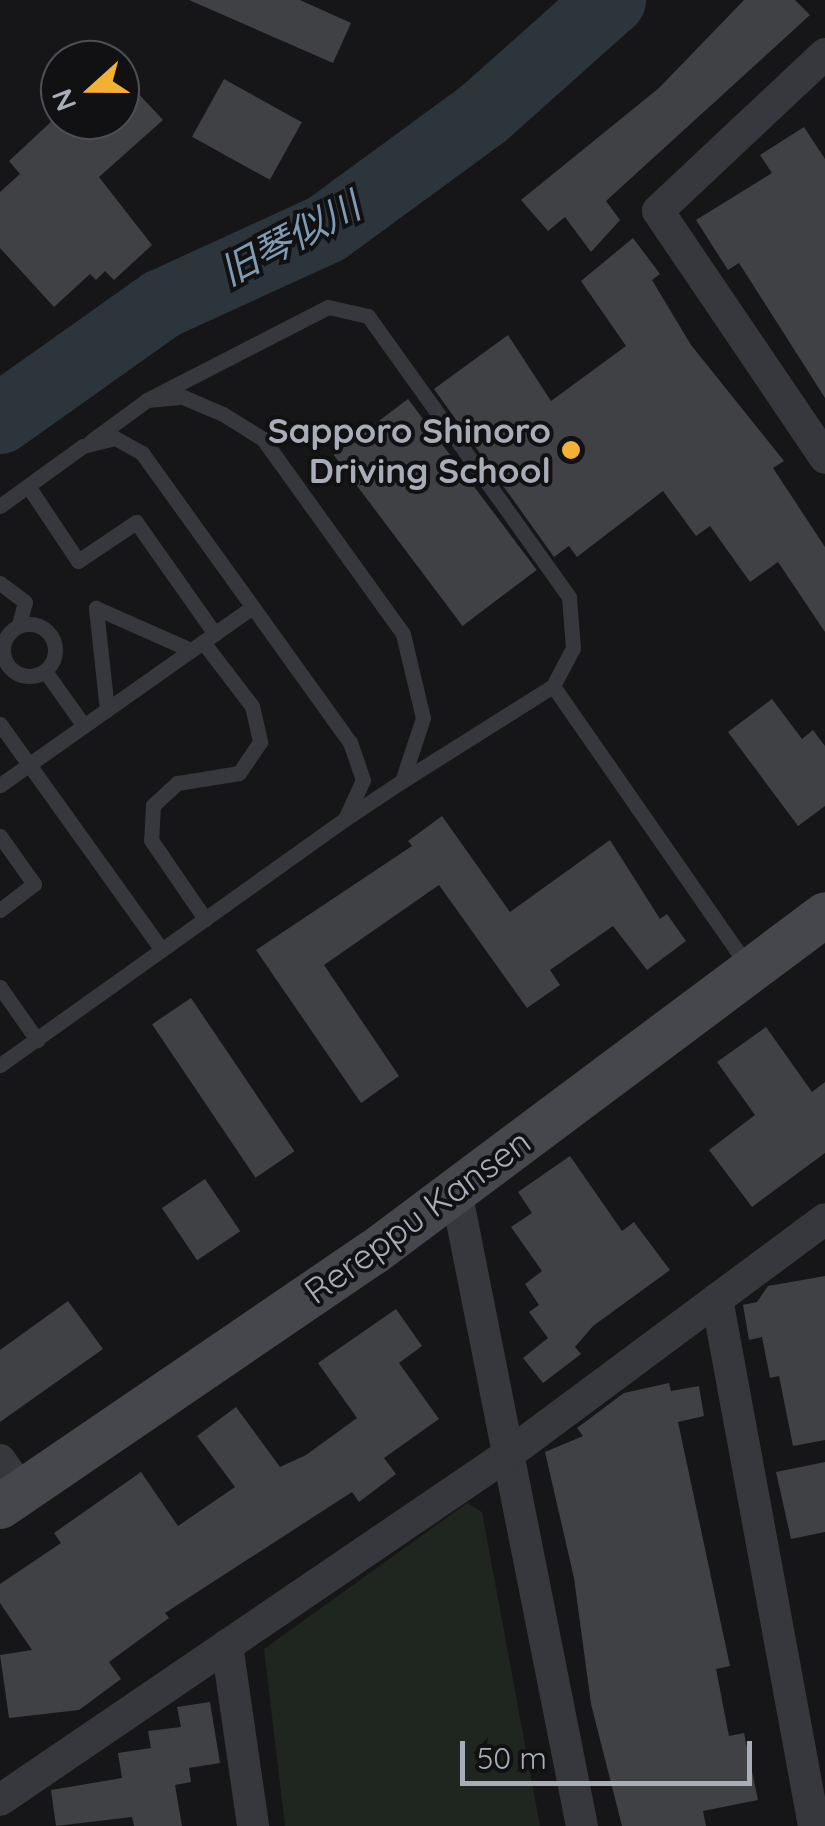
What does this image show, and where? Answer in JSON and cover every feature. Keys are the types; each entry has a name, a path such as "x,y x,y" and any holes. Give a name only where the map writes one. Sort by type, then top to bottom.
{"street":[{"path":"824,57 658,211 825,458"},
{"name":"Rereppu Kansen","path":"7,1486 456,1191 747,965 825,914"},
{"path":"456,1191 582,1826"},
{"path":"0,1800 510,1452 825,1219"},
{"path":"717,1299 814,1826"},
{"path":"227,1645 254,1826"}],"lane":[{"path":"0,506 146,400 260,335 328,307 368,316 569,597 573,648 554,686 346,819 0,1065"},
{"path":"146,400 183,398 263,440 403,634 423,718 402,781"},
{"path":"83,446 115,438 142,453 350,742 362,780 346,819"},
{"path":"28,486 78,561 136,522 203,642 252,706 260,742 239,773 177,783 152,805 151,840 205,918"},
{"path":"0,583 25,602 9,630 3,656 10,668 21,675 45,671 54,661 52,636 9,630"},
{"path":"107,710 96,608 203,642"},
{"path":"0,786 251,608"},
{"path":"45,671 84,726"},
{"path":"554,686 747,965"},
{"path":"0,724 161,949"},
{"path":"0,836 34,884 0,910"},
{"path":"0,987 37,1040"}],"shaded area":[{"path":"467,1503 482,1512 540,1826 285,1826 264,1649"}],"building":[{"path":"189,0 300,0 351,23 333,63"},
{"path":"744,0 795,0 810,15 606,201 620,220 591,252 565,217 548,231 521,200 659,88"},
{"path":"224,79 302,122 270,180 192,137"},
{"path":"140,95 163,120 99,177 152,245 114,280 105,271 96,280 90,274 54,307 0,248 0,192 20,174 9,161 40,132 40,140 140,140"},
{"path":"804,127 825,159 825,398 739,263 728,270 696,220 772,173 760,155"},
{"path":"633,238 660,274 652,280 691,345 784,461 773,468 825,547 825,632 778,562 750,582 710,526 696,536 663,491 577,557 569,546 554,557 434,389 508,335 551,401 626,346 581,281"},
{"path":"408,399 537,570 463,626 334,455"},
{"path":"772,699 802,739 813,730 825,746 825,806 798,826 728,732"},
{"path":"442,816 510,912 610,840 660,919 667,914 686,941 647,970 613,926 550,970 560,985 527,1008 439,885 324,965 399,1076 361,1103 256,950 412,846 408,841"},
{"path":"191,998 294,1151 255,1178 152,1024"},
{"path":"766,1027 812,1092 825,1082 825,1153 752,1207 709,1150 755,1115 717,1062"},
{"path":"570,1156 622,1231 634,1222 670,1270 593,1326 575,1347 581,1354 543,1383 523,1358 548,1338 529,1312 539,1305 525,1284 542,1271 511,1227 532,1213 518,1192"},
{"path":"205,1179 240,1231 197,1260 162,1208"},
{"path":"825,1276 825,1440 793,1446 779,1376 770,1378 762,1337 749,1340 743,1305 757,1302 768,1286"},
{"path":"68,1301 103,1349 0,1422 0,1350"},
{"path":"396,1309 422,1346 399,1363 439,1419 384,1458 396,1474 359,1502 352,1492 165,1613 169,1618 109,1662 121,1679 79,1710 9,1718 0,1655 32,1650 0,1603 0,1584 61,1543 54,1533 141,1472 178,1526 235,1487 197,1436 236,1407 280,1467 306,1455 357,1418 318,1363"},
{"path":"669,1383 671,1391 699,1386 704,1416 678,1422 730,1666 716,1669 729,1736 744,1733 758,1800 703,1811 706,1826 622,1826 591,1704 574,1578 545,1452 583,1436 577,1428 624,1393"},
{"path":"825,1462 825,1532 791,1539 776,1472"},
{"path":"210,1702 220,1763 189,1768 191,1782 175,1785 182,1826 134,1826 132,1817 56,1826 51,1790 122,1778 118,1753 151,1748 148,1731 181,1727 177,1707"}],"waterway":[{"name":"旧琴似川","path":"0,419 162,304 326,229 482,115 611,0"}],"place":[{"name":"Sapporo Shinoro Driving School","path":"571,450"}]}
